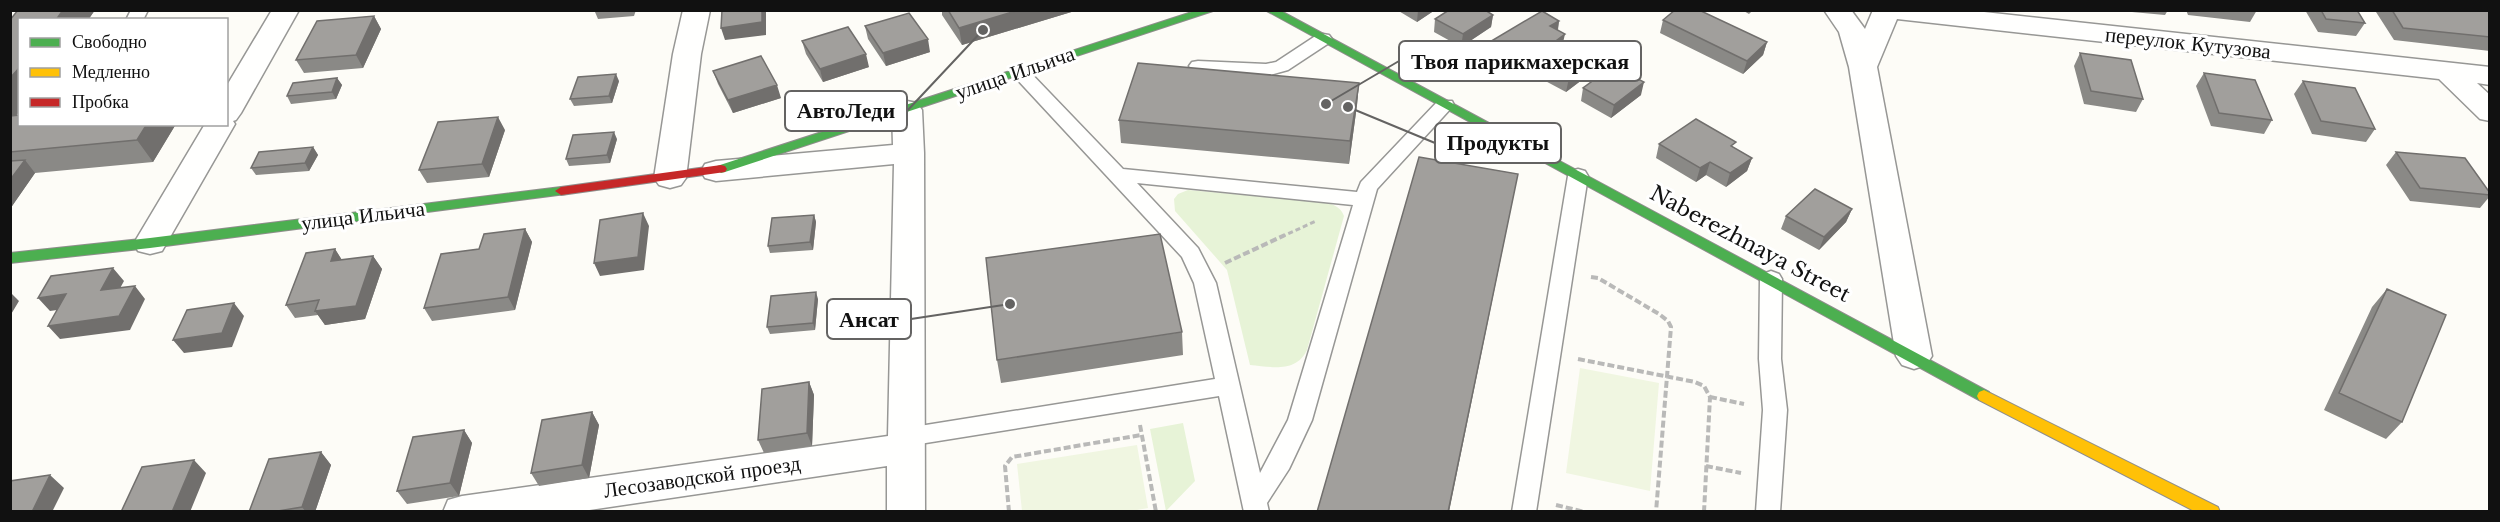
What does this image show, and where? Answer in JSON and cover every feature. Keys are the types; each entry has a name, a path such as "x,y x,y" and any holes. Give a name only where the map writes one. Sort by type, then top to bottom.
{"street":[{"path":"228,106 234,86 286,10"},
{"path":"670,178 687,54 697,10"},
{"name":"улица Ильича","path":"716,171 907,110 1019,70 1211,10"},
{"name":"Naberezhnaya Street","path":"1270,10 2057,435 2212,512"},
{"path":"1837,10 1853,31 1863,67 1914,356"},
{"path":"1863,67 1887,10"},
{"name":"переулок Кутузова","path":"1887,10 2490,76"},
{"path":"2446,70 2490,112"},
{"path":"906,512 909,153 907,110"},
{"path":"150,243 218,126"},
{"name":"улица Ильича","path":"10,258 150,243 716,171 909,153"},
{"name":"Лесозаводской проезд","path":"462,512 907,443"}],"lane":[{"path":"1198,66 1266,70 1282,66 1323,39"},
{"path":"1019,70 1191,253 1202,274 1256,507"},
{"path":"1256,507 1300,420 1368,187 1445,105"},
{"path":"1117,175 1363,199"},
{"path":"1524,512 1578,176"},
{"path":"1768,512 1775,410 1770,359 1771,279"},
{"path":"907,443 1229,386"}],"path":[{"path":"1202,274 1363,199"},
{"path":"1585,280 1598,278 1668,321 1671,327 1656,512"},
{"path":"1572,369 1574,358 1666,376 1700,384 1706,388 1710,397 1704,512"},
{"path":"1135,401 1156,512"},
{"path":"1009,512 1005,466 1012,457 1141,435"},
{"path":"1552,512 1554,495"},
{"path":"1553,505 1585,512"}],"green space":[{"path":"1188,190 1324,202 1336,206 1343,213 1307,350 1297,362 1283,367 1250,365 1227,270 1175,211 1174,199 1178,194"},
{"path":"1580,368 1659,383 1650,491 1566,473"},
{"path":"1183,423 1195,481 1166,511 1150,429"},
{"path":"1137,445 1148,508 1126,512 1022,511 1017,464"}],"building":[{"path":"18,10 63,10 57,18 18,18 18,69 10,78 10,20"},
{"path":"722,10 762,10 762,22 721,28"},
{"path":"948,10 1019,10 959,28"},
{"path":"1449,10 1485,10 1493,15 1463,34 1435,19"},
{"path":"1675,10 1699,10 1767,42 1747,61 1663,20"},
{"path":"2321,10 2357,10 2365,23 2326,19"},
{"path":"2392,10 2488,10 2490,12 2490,37 2403,28"},
{"path":"1542,11 1559,21 1550,26 1565,34 1557,40 1561,42 1553,46 1545,42 1522,56 1509,48 1503,51 1488,43"},
{"path":"909,13 928,39 883,53 865,26"},
{"path":"374,16 356,55 296,60 317,21"},
{"path":"848,27 866,54 820,69 802,41"},
{"path":"2080,53 2131,60 2143,99 2091,91"},
{"path":"761,56 777,85 728,100 713,71"},
{"path":"1138,63 1359,83 1350,141 1119,120"},
{"path":"1613,66 1644,82 1614,105 1583,88"},
{"path":"2204,73 2255,80 2272,120 2219,113"},
{"path":"616,74 609,96 570,99 578,77"},
{"path":"337,78 332,92 287,96 293,83"},
{"path":"2303,81 2355,88 2375,129 2321,121"},
{"path":"18,115 18,126 146,126 137,140 10,152 10,116"},
{"path":"498,117 482,164 419,170 438,122"},
{"path":"1696,119 1736,142 1731,146 1752,158 1730,173 1710,162 1700,168 1659,144"},
{"path":"614,132 607,155 566,159 573,135"},
{"path":"313,147 305,163 251,168 259,152"},
{"path":"2396,152 2465,158 2490,195 2420,188"},
{"path":"1419,157 1518,174 1448,512 1317,512"},
{"path":"25,160 10,180 10,161"},
{"path":"1815,189 1852,209 1824,237 1786,216"},
{"path":"643,213 638,257 594,263 600,220"},
{"path":"814,215 810,242 768,246 772,218"},
{"path":"525,229 508,297 424,308 441,254 479,249 484,234"},
{"path":"1160,234 1182,332 997,360 986,258"},
{"path":"335,249 331,261 373,256 356,306 315,311 319,300 286,305 306,253"},
{"path":"113,268 101,290 135,286 119,316 48,326 66,294 38,298 51,276"},
{"path":"2387,289 2446,315 2402,422 2339,393"},
{"path":"816,292 813,323 767,327 771,296"},
{"path":"234,303 222,333 173,340 187,310"},
{"path":"809,382 807,433 758,440 762,389"},
{"path":"592,412 582,465 531,473 542,420"},
{"path":"464,430 450,483 397,491 413,437"},
{"path":"321,452 302,507 272,512 249,512 269,459"},
{"path":"194,460 172,512 121,512 142,467"},
{"path":"50,475 32,512 10,512 10,481"}],"traffic: fast":[{"path":"721,169 1211,10"},
{"path":"1270,10 1984,396"},
{"path":"10,258 150,243 561,191"}],"traffic: slow":[{"path":"1984,396 2212,512"}],"traffic: jam":[{"path":"561,191 721,169"}],"place":[{"name":"АвтоЛеди","path":"983,30"},
{"name":"Твоя парикмахерская","path":"1326,104"},
{"name":"Продукты","path":"1348,107"},
{"name":"Ансат","path":"1010,304"}]}
